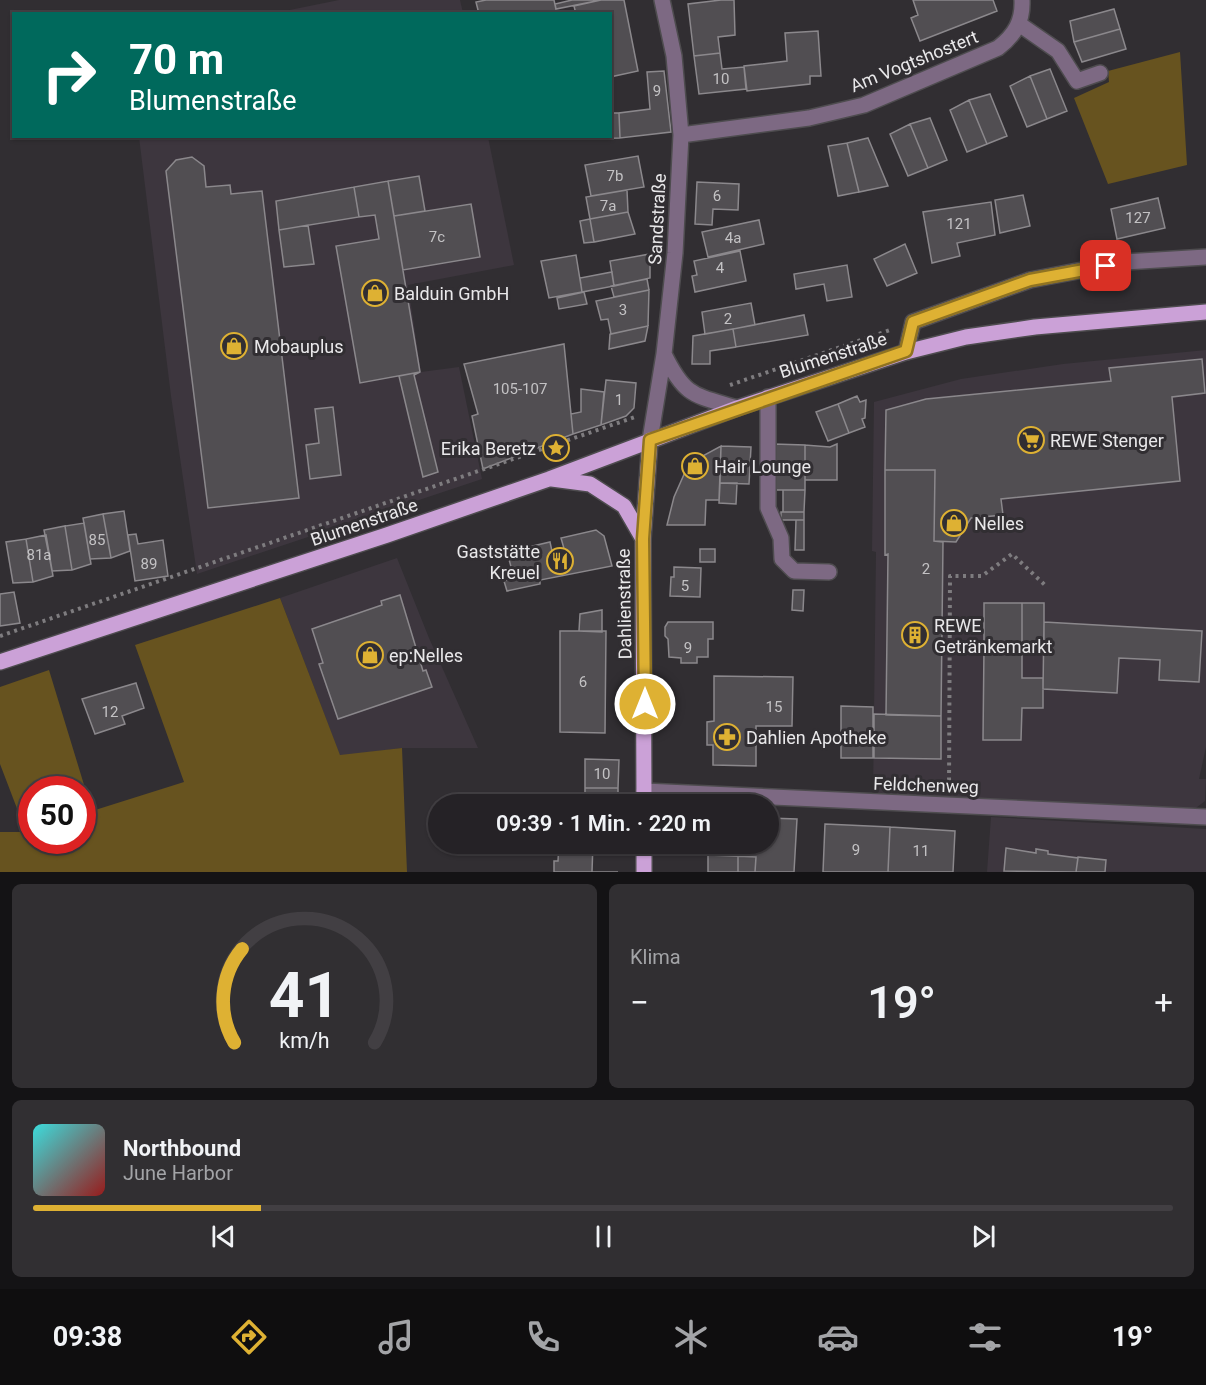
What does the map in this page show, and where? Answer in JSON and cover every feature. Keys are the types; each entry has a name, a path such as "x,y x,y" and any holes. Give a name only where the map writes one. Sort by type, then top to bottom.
{"main road":[{"name":"Blumenstraße","path":"0,662 306,562 549,479 737,408 906,351 966,337 1035,327 1206,312"},
{"name":"Dahlienstraße","path":"644,794 643,539 650,440"},
{"path":"549,479 590,484 624,506 643,539"},
{"path":"644,854 644,872"}],"street":[{"name":"Sandstraße","path":"650,440 664,354 675,253 681,135 674,56 662,0"},
{"path":"1022,0 1023,12 1019,24 1058,51 1077,81 1100,73"},
{"name":"Am Vogtshostert","path":"681,135 809,118 864,105 998,48 1011,38 1019,24"},
{"path":"913,322 1030,280 1125,262 1206,257"},
{"name":"Blumenstraße","path":"906,351 913,322"},
{"path":"664,354 678,382 697,396 737,408"},
{"path":"768,397 768,507 781,538 782,559 794,571 829,572"},
{"name":"Feldchenweg","path":"779,801 1206,817"}],"path":[{"path":"697,396 913,322"},
{"path":"0,636 654,411"},
{"path":"949,806 950,576 982,576 1012,554 1047,587"}],"shaded area":[{"path":"339,0 460,0 463,12 280,12"},
{"path":"1180,52 1187,165 1108,184 1074,98 1109,82 1108,71"},
{"path":"139,138 488,138 514,265 408,285 421,372 459,367 482,479 197,574 171,396"},
{"path":"1206,350 1206,747 1199,779 1206,779 1205,801 1188,814 873,797 876,552 872,551 874,402 961,379 1063,364"},
{"path":"397,558 429,638 478,748 402,748 340,756 280,598"},
{"path":"280,598 340,755 402,748 407,872 0,872 0,832 18,832 18,854 96,854 96,810 184,782 135,645"},
{"path":"49,670 81,776 18,776 18,811 0,764 0,687"},
{"path":"991,817 1206,829 1206,872 987,872"}],"building":[{"path":"554,0 557,12 478,12 476,2"},
{"path":"572,0 601,0 556,9 555,4"},
{"path":"601,0 624,0 638,71 612,77 612,12 576,12 574,6"},
{"path":"734,0 735,35 718,37 720,53 694,56 688,4"},
{"path":"913,0 993,0 997,11 920,41 911,18 918,15"},
{"path":"1114,9 1120,29 1074,42 1070,21"},
{"path":"1120,29 1126,49 1082,62 1074,42"},
{"path":"818,31 821,76 810,76 810,84 747,91 744,66 787,61 785,33"},
{"path":"720,53 722,69 744,67 746,89 699,94 694,56"},
{"path":"1050,69 1067,111 1047,119 1030,76"},
{"path":"664,71 671,132 620,138 619,113 650,109 647,72"},
{"path":"1030,76 1047,119 1027,127 1010,86"},
{"path":"990,94 1007,136 987,144 969,100"},
{"path":"969,100 987,144 967,152 950,110"},
{"path":"612,113 619,113 620,138 566,139 612,138"},
{"path":"930,118 947,160 928,168 910,124"},
{"path":"910,124 928,168 908,176 890,134"},
{"path":"868,138 888,186 859,192 847,143"},
{"path":"847,143 859,192 838,196 828,146"},
{"path":"638,156 644,187 591,196 585,165"},
{"name":"Mobauplus","path":"192,157 204,166 206,187 230,185 231,194 262,191 299,498 208,508 166,171 176,160"},
{"path":"419,176 425,211 394,216 388,181"},
{"name":"Balduin GmbH","path":"388,181 420,372 360,383 336,246 379,239 375,215 359,217 354,187"},
{"path":"697,182 739,184 738,210 713,209 712,225 695,224"},
{"path":"354,187 359,217 279,230 276,201"},
{"path":"627,190 628,212 590,219 586,197"},
{"path":"1023,195 1030,226 1000,233 995,200"},
{"path":"1158,198 1165,228 1117,239 1111,209"},
{"path":"991,202 995,235 957,243 960,256 932,263 923,212"},
{"path":"471,204 480,257 403,270 394,216"},
{"path":"628,212 635,234 594,242 590,219"},
{"path":"590,219 594,242 584,243 580,221"},
{"path":"759,220 764,244 708,257 702,232"},
{"path":"308,225 314,264 284,267 279,230"},
{"path":"905,244 917,273 887,286 874,259"},
{"path":"740,251 746,281 695,292 692,276 697,275 694,261"},
{"path":"650,254 650,278 614,286 610,261"},
{"path":"576,255 582,292 549,298 541,261"},
{"path":"847,265 852,297 827,301 824,284 796,289 794,274"},
{"path":"612,272 614,286 582,292 580,278"},
{"path":"647,279 649,290 614,297 611,286"},
{"path":"649,290 648,326 611,334 608,319 601,320 596,301"},
{"path":"584,292 587,304 559,309 557,298"},
{"path":"751,303 755,325 705,334 702,312"},
{"path":"804,315 808,335 736,347 733,329"},
{"path":"648,326 645,341 609,349 610,334"},
{"path":"733,329 736,347 710,351 710,364 692,364 693,336"},
{"path":"564,344 573,434 483,469 472,416 478,414 464,364"},
{"name":"REWE Stenger","path":"1202,359 1205,393 1172,397 1180,481 1001,499 1003,515 971,518 956,542 934,541 935,470 885,470 886,410 926,399 1111,381 1109,368"},
{"path":"420,372 414,375 438,472 423,477 399,376"},
{"path":"606,380 636,383 634,408 626,416 601,425"},
{"path":"581,389 604,392 601,425 573,434 571,414 581,412"},
{"path":"857,396 860,402 866,400 865,418 862,419 865,427 849,433 838,404"},
{"path":"838,404 849,433 828,441 816,412"},
{"path":"333,407 341,475 310,479 306,445 319,443 315,409"},
{"path":"773,444 805,445 805,490 772,490"},
{"path":"837,444 837,480 805,480 805,445 830,447"},
{"path":"721,446 719,500 706,500 705,525 667,525 674,497 686,470 697,459"},
{"path":"721,446 751,447 749,484 720,483"},
{"name":"REWE Getränkemarkt","path":"885,470 935,470 934,541 943,542 941,716 886,715 888,554 885,555"},
{"path":"720,483 737,483 736,504 719,503"},
{"path":"783,490 805,490 804,512 783,512"},
{"path":"124,511 130,551 111,558 103,514"},
{"path":"781,512 804,512 804,520 781,520"},
{"path":"103,514 111,558 90,559 83,518"},
{"path":"796,520 804,520 804,550 795,550"},
{"path":"84,523 91,564 72,570 65,526"},
{"path":"65,526 72,570 52,571 44,530"},
{"name":"Gaststätte Kreuel","path":"596,530 604,536 612,566 540,580 540,584 507,591 504,581 514,578 507,552 550,542 553,556 565,552 561,538"},
{"path":"136,534 138,544 163,540 168,576 135,581 128,535"},
{"path":"46,535 53,576 33,582 26,539"},
{"path":"26,539 33,582 13,583 6,542"},
{"path":"700,549 715,549 715,562 700,562"},
{"path":"674,567 701,568 700,597 670,596"},
{"path":"793,590 804,590 803,611 792,610"},
{"path":"14,592 20,623 0,626 0,594"},
{"name":"ep:Nelles","path":"400,595 423,671 426,670 432,687 338,719 319,664 323,663 312,629 382,605 381,601"},
{"path":"984,603 1022,603 1022,647 984,647"},
{"path":"1022,603 1044,603 1044,648 1022,647"},
{"path":"602,610 602,632 579,631 580,614"},
{"path":"668,622 713,622 713,639 708,639 708,657 697,657 697,663 681,663 681,658 669,657 668,639 665,636 665,627"},
{"path":"1044,622 1202,631 1199,682 1159,680 1160,660 1119,658 1117,693 1043,689"},
{"path":"560,631 606,631 605,733 560,732"},
{"path":"984,647 1022,647 1022,678 1043,678 1043,708 1022,708 1021,740 983,740"},
{"path":"714,676 793,677 792,726 756,726 756,766 713,765 713,745 707,745 707,722 714,721"},
{"path":"136,683 144,708 122,716 125,724 95,734 82,699"},
{"path":"841,706 873,707 873,758 841,758"},
{"path":"874,714 941,716 941,759 874,758"},
{"path":"585,759 619,760 618,788 585,788"},
{"path":"585,788 618,788 618,794 585,794"},
{"path":"779,818 797,819 794,872 755,872 756,857 685,854 779,854"},
{"path":"825,824 890,827 888,872 823,872"},
{"path":"890,827 955,831 953,872 888,872"},
{"path":"1006,848 1036,853 1036,849 1048,851 1048,854 1078,858 1076,872 1004,871"},
{"path":"558,854 593,854 592,872 554,872 554,861 558,861"},
{"path":"708,855 738,856 738,872 708,872"},
{"path":"738,856 756,857 755,872 738,872"},
{"path":"1078,857 1106,860 1105,872 1076,872"}],"place":[{"name":"Balduin GmbH","path":"375,293"},
{"name":"Mobauplus","path":"234,346"},
{"name":"REWE Stenger","path":"1031,440"},
{"name":"Erika Beretz","path":"556,448"},
{"name":"Hair Lounge","path":"695,466"},
{"name":"Nelles","path":"954,523"},
{"name":"Gaststätte Kreuel","path":"560,561"},
{"name":"REWE Getränkemarkt","path":"915,635"},
{"name":"ep:Nelles","path":"370,655"},
{"name":"Dahlien Apotheke","path":"727,737"}],"route":[{"path":"645,704 643,539 650,440 768,397 906,351 913,322 1030,280 1106,266"}]}
